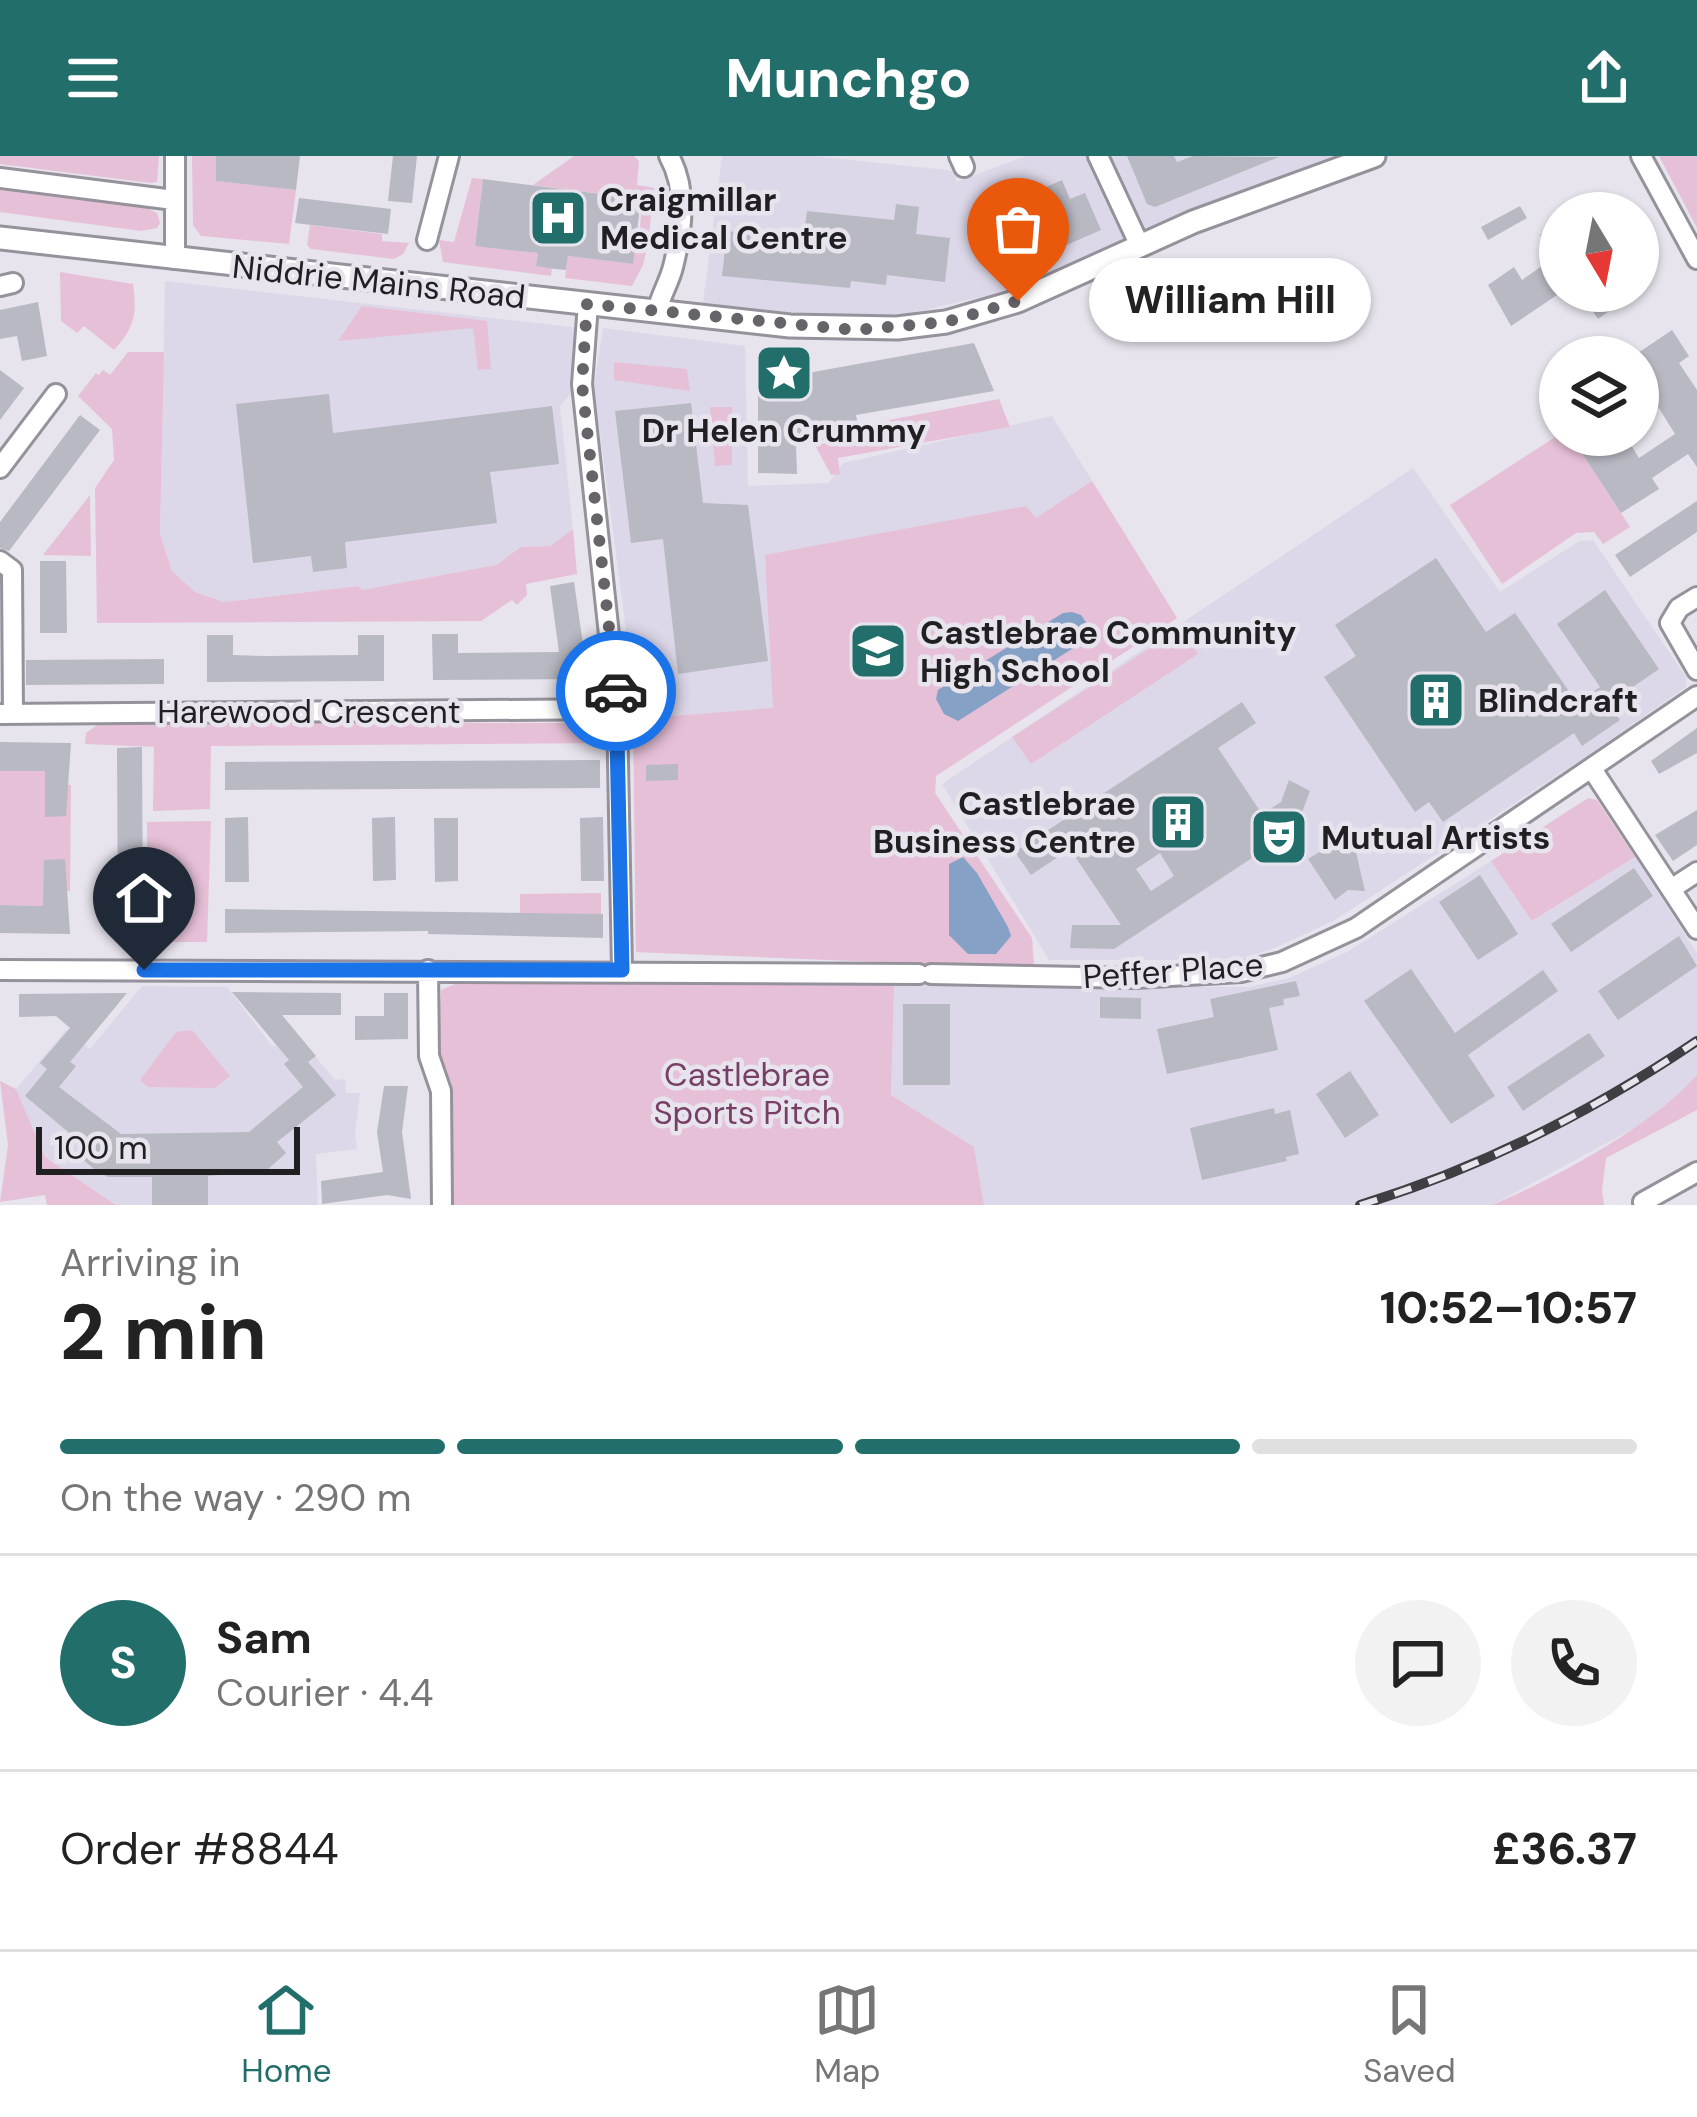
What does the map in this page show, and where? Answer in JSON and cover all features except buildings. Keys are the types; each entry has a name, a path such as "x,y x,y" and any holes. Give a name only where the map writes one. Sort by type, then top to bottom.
{"main road":[{"name":"Niddrie Mains Road","path":"0,238 854,330 946,322 1018,301 1193,222 1374,156"}],"street":[{"path":"175,156 175,259"},
{"path":"427,240 449,156"},
{"path":"657,312 673,270 682,211 678,172 669,156"},
{"path":"1098,156 1140,246"},
{"path":"1641,156 1697,259"},
{"path":"0,178 175,200"},
{"path":"587,304 582,384 617,710 622,970"},
{"path":"0,468 56,394"},
{"path":"0,561 12,570 6,714"},
{"path":"1697,597 1678,608 1670,623 1697,670"},
{"name":"Peffer Place","path":"0,970 622,970 1135,978 1241,972 1282,962 1356,928 1697,696"},
{"name":"Harewood Crescent","path":"6,714 617,710"},
{"path":"1592,769 1697,929"},
{"path":"1671,889 1697,872"},
{"path":"428,970 429,1057 441,1091 442,1205"},
{"path":"1643,1202 1697,1172"}],"shaded area":[{"path":"722,156 813,156 956,171 956,182 1026,156 1335,156 998,293 912,313 847,319 703,303"},
{"path":"165,281 582,328 576,388 560,406 573,529 550,546 521,547 496,565 362,591 357,586 224,602 195,592 172,571 160,534"},
{"name":"Castlebrae Community High School","path":"603,328 745,346 748,486 829,483 843,463 1052,416 1177,618 936,776 930,964 636,952 633,684 594,387"},
{"path":"1413,468 1500,592 1579,541 1593,540 1686,677 1686,687 1335,920 1275,948 1243,958 1212,960 1049,960 942,784"},
{"path":"1635,857 1697,953 1697,1083 1690,1098 1492,1205 984,1205 974,1147 891,1096 894,985 1249,987 1289,978 1347,952 1491,861 1533,921"},
{"path":"142,986 227,987 273,1047 294,1031 335,1080 345,1079 346,1093 360,1093 357,1149 316,1154 318,1205 116,1205 45,1157 16,1089 66,1030 90,1049"}],"green space":[{"path":"0,156 159,156 157,182 0,164"},
{"path":"192,156 216,156 217,181 296,190 289,244 201,236 193,225"},
{"path":"574,156 634,156 639,161 637,185 654,188 649,234 640,228 642,199 533,185"},
{"path":"1659,156 1697,156 1697,228"},
{"path":"472,178 483,179 475,245 538,253 536,266 552,268 551,276 443,262 439,240 454,242"},
{"path":"0,190 147,208 157,213 160,223 141,231 0,212"},
{"path":"310,225 382,234 382,241 409,243 394,259 311,249 307,245"},
{"path":"636,237 649,239 632,286 565,278 568,256 632,264"},
{"path":"60,272 133,284 133,320 114,350 84,326 77,333 61,321"},
{"path":"362,306 487,321 491,369 478,370 473,328 338,341"},
{"path":"128,352 164,352 160,534 172,571 195,592 224,602 358,586 363,590 496,565 521,547 550,546 573,529 577,574 526,584 527,595 517,605 512,600 481,621 97,623 95,488 114,460 112,429 78,396 96,373 103,370 110,375"},
{"path":"614,362 687,369 690,391 614,380"},
{"path":"999,399 1010,427 838,458 840,474 831,475 815,445 868,436 868,424"},
{"path":"710,407 732,407 732,465 715,466"},
{"path":"1539,448 1539,456 1584,456 1630,527 1603,544 1594,532 1576,533 1502,584 1450,505"},
{"name":"Castlebrae Community High School","path":"1092,481 1177,618 936,776 935,793 1032,938 1034,964 636,952 633,719 773,708 765,555 1026,506 1036,518"},
{"path":"90,495 91,556 43,555"},
{"path":"1181,628 1198,654 1031,764 1012,737"},
{"path":"100,723 596,723 607,732 608,743 211,746 210,809 153,811 154,747 85,744 86,733"},
{"path":"0,771 45,771 46,784 71,785 70,891 44,891 43,906 0,905"},
{"path":"1588,798 1597,800 1635,857 1532,921 1491,861"},
{"path":"211,821 207,942 148,942 147,822"},
{"path":"601,893 601,914 520,914 520,894"},
{"name":"Castlebrae Sports Pitch","path":"455,984 894,985 891,1095 974,1147 984,1205 451,1205 449,1086 437,1054 441,990"},
{"path":"192,1030 230,1076 215,1088 148,1087 140,1080 176,1032"},
{"path":"1697,1075 1697,1110 1606,1158 1604,1205 1492,1205 1602,1149 1656,1112"},
{"path":"0,1081 16,1089 45,1157 116,1205 47,1205 45,1195 0,1202 8,1145"}],"water":[{"path":"1072,612 1088,625 1083,642 958,721 944,714 936,699 938,690 1063,613"},
{"path":"963,857 1008,927 1011,936 996,954 968,954 949,935 949,864"}],"railway":[{"path":"1360,1205 1449,1174 1535,1136 1697,1041"}],"way so far":[{"path":"616,691 582,384 587,304 854,330 946,322 1018,301"}],"place":[{"name":"Craigmillar Medical Centre","path":"558,218"},
{"name":"William Hill","path":"1018,301"},
{"name":"Dr Helen Crummy","path":"784,373"},
{"name":"Castlebrae Community High School","path":"878,651"},
{"name":"Blindcraft","path":"1436,700"},
{"name":"Castlebrae Business Centre","path":"1178,822"},
{"name":"Mutual Artists","path":"1279,837"}],"route":[{"path":"144,970 622,970 616,691"}]}
